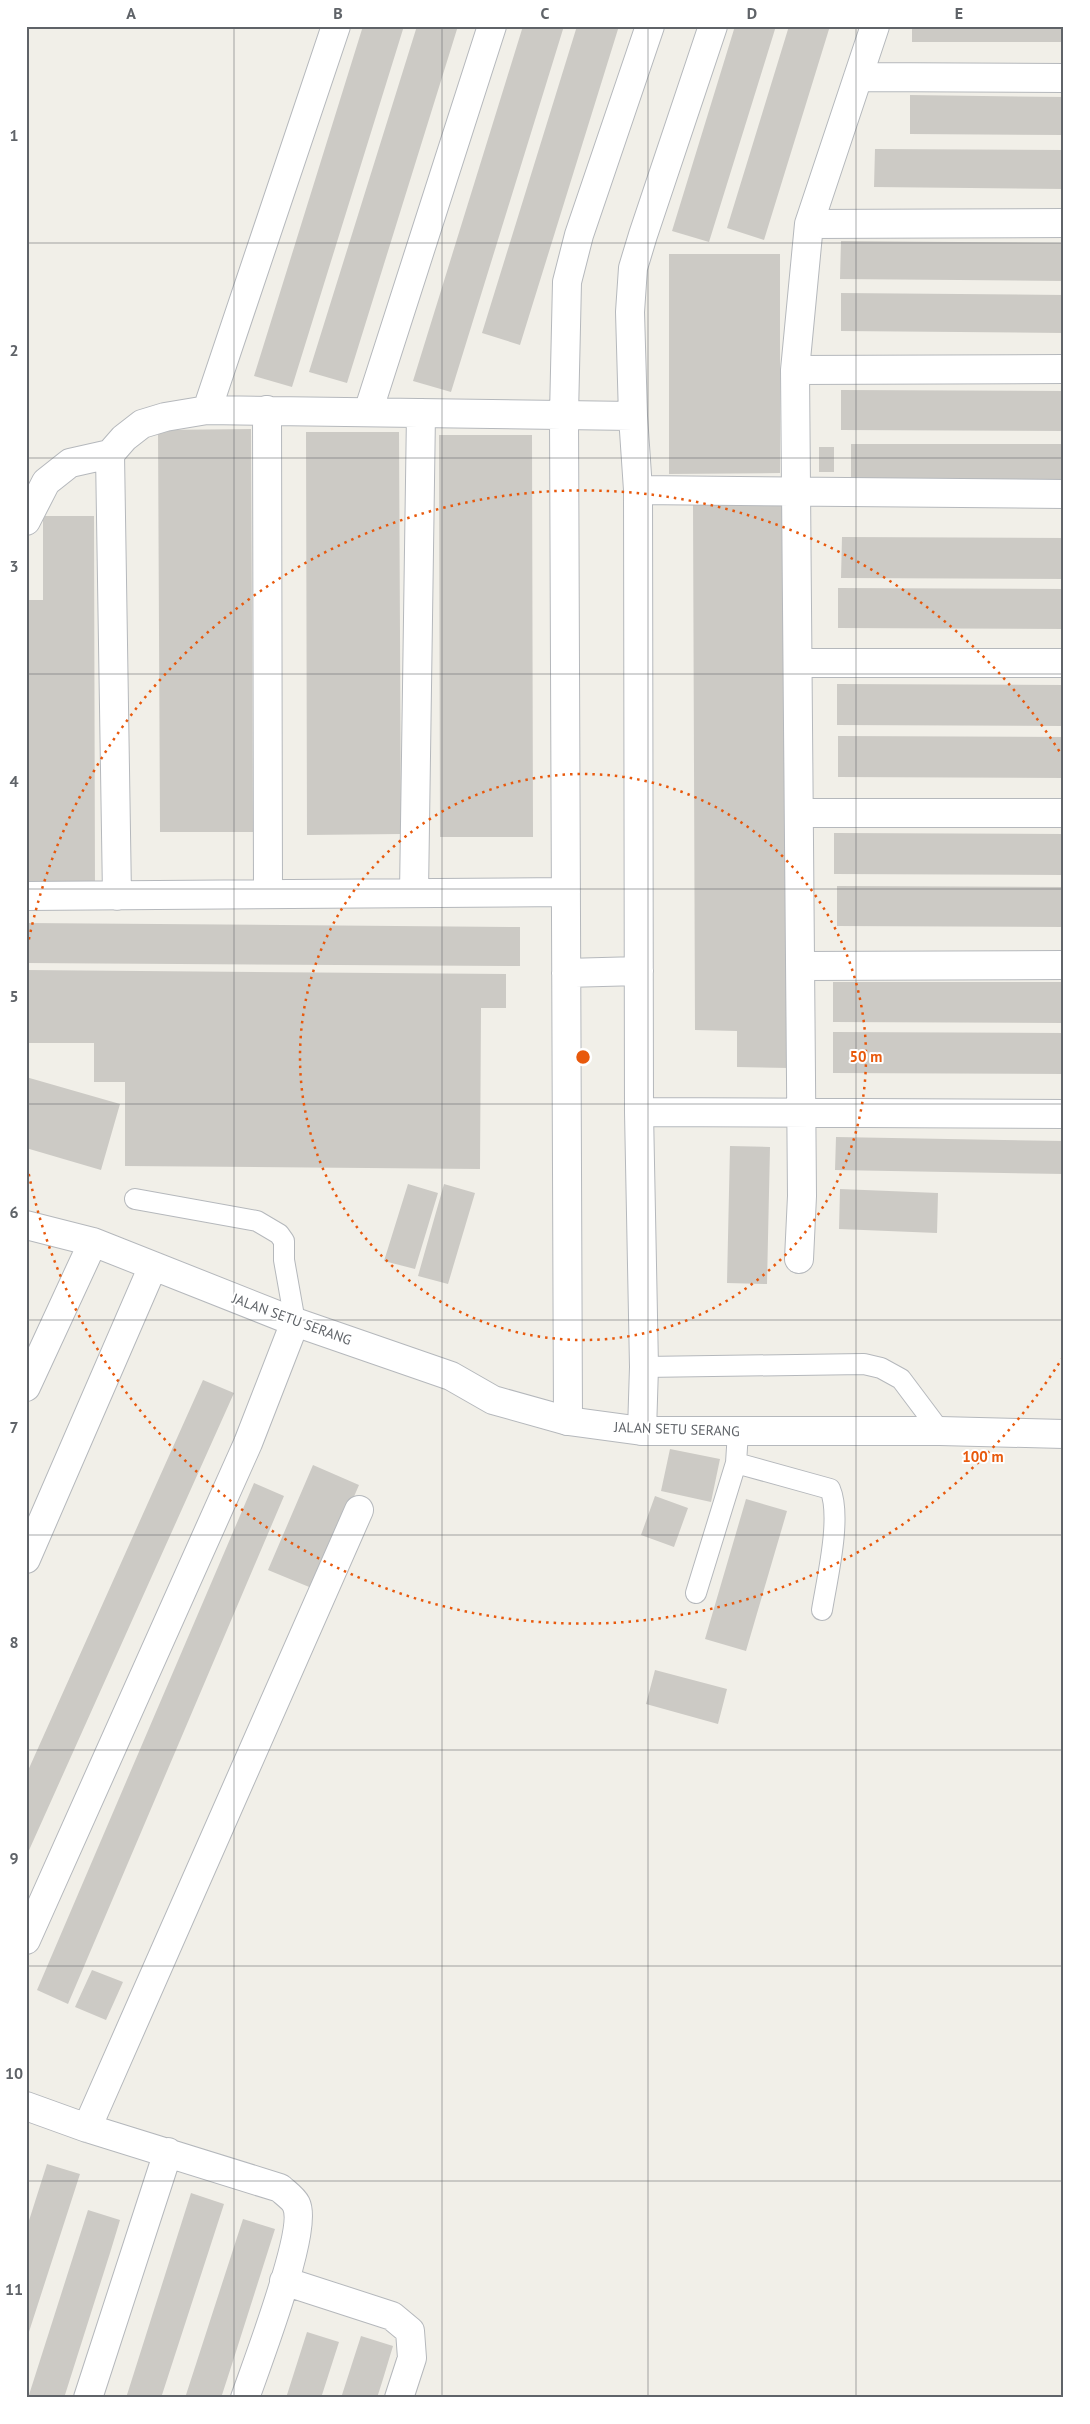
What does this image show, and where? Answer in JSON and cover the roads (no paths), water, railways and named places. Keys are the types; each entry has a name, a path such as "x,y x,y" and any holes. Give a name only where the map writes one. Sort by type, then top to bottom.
{"street":[{"path":"207,410 336,26"},
{"path":"368,412 492,26"},
{"path":"568,1421 564,415 567,282 580,235 650,26"},
{"path":"642,1431 644,1368 639,1112 638,490 633,416 630,312 633,268 713,26"},
{"path":"799,1259 802,1196 802,1114 795,370 809,224 876,26"},
{"path":"858,77 1064,78"},
{"path":"809,224 1064,223"},
{"path":"795,370 1064,370"},
{"path":"26,521 46,482 70,463 110,454 124,438 142,424 165,416 207,410 267,410 633,416"},
{"path":"267,410 268,894"},
{"path":"414,893 421,413"},
{"path":"110,454 117,896"},
{"path":"638,490 1064,494"},
{"path":"798,663 1064,663"},
{"path":"800,813 1064,813"},
{"path":"26,896 566,892"},
{"path":"801,966 1064,965"},
{"path":"566,973 639,971"},
{"path":"639,1112 1064,1114"},
{"name":"JALAN SETU SERANG","path":"26,1225 93,1242 295,1322 451,1376 493,1400 568,1421 642,1431 940,1431 1064,1434"},
{"path":"26,1386 93,1242"},
{"path":"26,1559 153,1266"},
{"path":"26,1940 248,1443 295,1322"},
{"path":"87,2128 359,1510"},
{"path":"26,2106 87,2128 280,2188 296,2203 300,2221 284,2281 245,2398"},
{"path":"88,2398 168,2152"},
{"path":"284,2281 392,2316 410,2331 412,2358 400,2398"}],"lane":[{"path":"135,1198 256,1222 279,1234 284,1241 284,1260 295,1322"},
{"path":"644,1368 864,1364 881,1368 901,1379 940,1431"},
{"path":"696,1593 736,1463 738,1432"},
{"path":"736,1463 830,1490 835,1501 834,1530 822,1610"}]}
